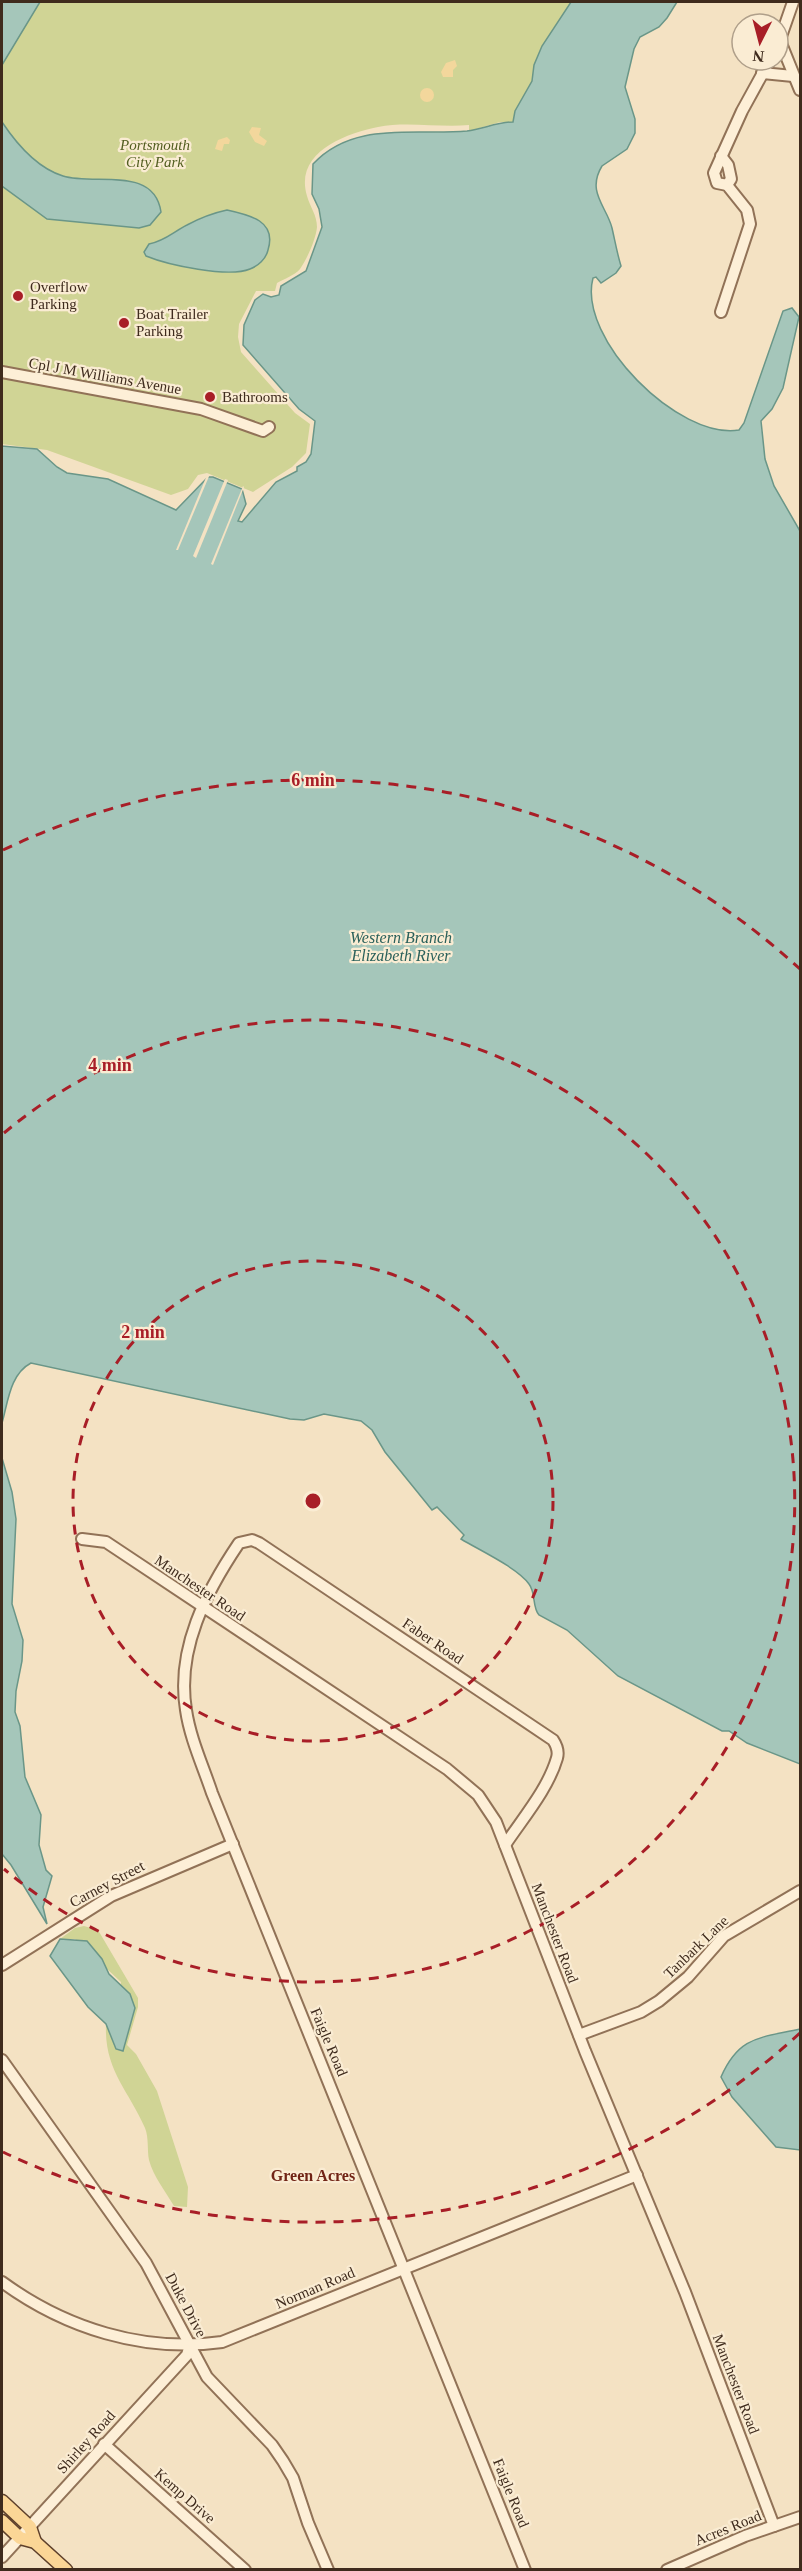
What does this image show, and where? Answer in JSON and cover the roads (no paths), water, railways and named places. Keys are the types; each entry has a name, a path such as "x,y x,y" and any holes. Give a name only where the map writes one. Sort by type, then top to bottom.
{"main road":[{"path":"2,2501 30,2527 35,2542"},
{"path":"2,2521 20,2538 35,2542 66,2570"}],"street":[{"path":"790,67 801,90"},
{"path":"727,185 720,185 714,178 722,156 762,73 794,76"},
{"path":"722,156 731,174 731,180 727,185"},
{"path":"721,312 750,224 747,210 727,185"},
{"name":"Cpl J M Williams Avenue","path":"2,372 201,409 263,431 269,427"},
{"name":"Manchester Road","path":"82,1539 106,1542 468,1785 487,1806 505,1845 579,2035 637,2175 774,2526"},
{"name":"Faigle Road","path":"259,1543 252,1540 239,1543 217,1576 202,1606 187,1654 184,1696 195,1743 233,1844 525,2570"},
{"name":"Faber Road","path":"259,1543 551,1738 557,1746 557,1758 546,1780 505,1845"},
{"name":"Carney Street","path":"2,1965 111,1896 233,1844"},
{"name":"Tanbark Lane","path":"579,2035 631,2016 659,2001 688,1977 724,1936 801,1891"},
{"name":"Duke Drive","path":"2,2060 122,2225 163,2292 190,2345 216,2388 272,2445 283,2461 293,2478 308,2523 328,2570"},
{"name":"Norman Road","path":"2,2282 52,2314 92,2331 190,2345 239,2337 637,2175"},
{"name":"Shirley Road","path":"2,2557 187,2355 190,2345"},
{"name":"Kemp Drive","path":"104,2445 245,2570"},
{"name":"Acres Road","path":"667,2570 686,2566 774,2526 801,2517"}],"water":[{"path":"2,2 40,2 2,65"},
{"name":"Western Branch Elizabeth River","path":"571,2 677,2 659,27 640,37 634,49 625,87 635,119 635,133 627,149 602,166 596,184 599,199 612,228 621,266 616,273 601,283 596,277 593,278 592,302 601,329 616,356 637,381 662,402 689,419 715,429 739,430 744,423 783,311 792,308 799,317 783,388 772,409 761,421 765,459 774,486 800,531 800,1764 747,1743 729,1731 722,1731 618,1676 567,1630 539,1615 535,1608 533,1592 524,1578 461,1539 464,1535 437,1507 432,1510 385,1452 372,1430 361,1421 324,1414 304,1420 290,1419 31,1363 18,1374 14,1381 2,1423 2,446 37,449 67,473 108,479 176,510 208,477 213,477 242,489 246,504 238,521 242,522 276,482 297,471 297,467 306,462 311,454 315,421 299,409 243,345 244,325 255,300 263,294 271,297 279,295 281,286 306,271 322,227 319,209 312,194 313,164 329,150 347,141 366,136 406,132 467,131 513,122 515,111 532,81 534,65 542,46"},
{"path":"2,122 21,146 44,167 63,176 135,183 147,188 156,197 161,212 150,225 139,228 47,219 2,186"},
{"path":"227,210 260,221 269,232 267,253 253,268 228,272 213,271 168,263 146,256 144,252 149,244 164,239 202,218"},
{"path":"2,1458 12,1492 16,1519 12,1604 23,1640 15,1712 20,1726 25,1777 41,1815 39,1845 46,1870 52,1876 43,1907 47,1924 2,1854"},
{"path":"60,1939 87,1941 102,1959 109,1974 130,1994 135,2008 123,2051 116,2049 106,2024 88,2007 50,1956"},
{"path":"800,2029 800,2150 776,2147 732,2097 721,2077 735,2053 743,2046 762,2037"}],"place":[{"name":"Overflow Parking","path":"18,296"},
{"name":"Boat Trailer Parking","path":"124,323"},
{"name":"Bathrooms","path":"210,397"}],"district":[{"name":"Green Acres","path":"313,2175"}],"park label":[{"name":"Portsmouth City Park","path":"155,154"}]}
